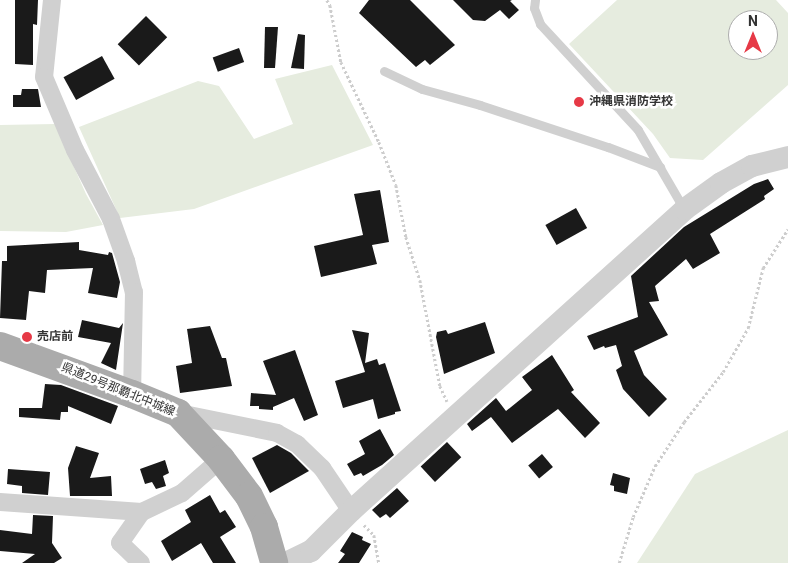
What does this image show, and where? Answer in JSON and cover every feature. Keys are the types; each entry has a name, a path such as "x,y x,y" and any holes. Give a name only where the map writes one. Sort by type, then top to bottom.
{"main road":[{"name":"県道29号那覇北中城線","path":"0,346 132,394 178,413 221,459 249,496 259,515 274,563"}],"street":[{"path":"52,0 44,77 75,150 111,219 126,261 134,292 132,394"},
{"path":"286,563 311,551 351,511 684,209 721,183 752,166 788,157"},
{"path":"178,413 277,433 297,444 322,468 351,511"},
{"path":"141,563 120,543 142,512 182,493 221,459"},
{"path":"0,502 142,512"}],"lane":[{"path":"535,0 534,8 540,24 638,130 684,209"},
{"path":"384,71 422,89 526,120 608,147 660,167"}],"path":[{"path":"327,0 330,5 340,62 379,142 396,185 406,237 420,280 440,386 455,418"},
{"path":"618,563 632,517 656,466 684,422 723,372 748,328 763,268 788,229"},
{"path":"351,511 374,535 380,563"}],"shaded area":[{"path":"617,0 776,0 788,13 788,85 703,160 670,158 653,134 569,44"},
{"path":"332,65 373,145 194,209 120,218 79,127 198,81 219,86 254,139 293,124 275,79"},
{"path":"55,124 86,194 103,225 66,232 0,231 0,125"},
{"path":"788,430 788,563 637,563 695,474"}],"building":[{"path":"15,0 38,0 37,25 33,24 33,65 15,64"},
{"path":"369,0 410,0 455,45 430,65 425,60 416,67 359,13"},
{"path":"453,0 512,0 510,1 519,10 509,19 500,10 485,21 473,20"},
{"path":"146,16 167,37 139,65 118,44"},
{"path":"265,27 278,27 275,68 264,68"},
{"path":"298,34 305,35 304,69 291,68"},
{"path":"239,48 244,62 218,72 213,58"},
{"path":"102,56 115,79 76,100 64,77"},
{"path":"22,89 38,89 41,107 13,107 13,95 21,95"},
{"path":"768,179 774,189 764,196 765,199 710,234 720,253 693,269 686,259 655,286 659,301 649,302 668,335 634,351 644,375 667,399 649,417 623,389 616,370 622,366 616,345 605,348 604,346 594,350 587,336 638,317 631,276 684,227 754,184"},
{"path":"380,190 389,242 372,245 377,264 321,277 314,246 363,235 354,194"},
{"path":"576,208 587,228 557,245 545,225"},
{"path":"79,242 79,250 108,255 109,252 112,253 120,282 117,298 88,293 93,268 47,270 45,293 29,291 26,320 0,318 2,261 7,261 7,246"},
{"path":"82,320 119,328 123,323 116,370 101,363 111,343 78,337"},
{"path":"485,322 495,353 444,374 436,337 437,332 446,330 448,334"},
{"path":"210,326 222,358 226,358 232,386 180,393 176,366 192,363 187,329"},
{"path":"352,330 369,333 365,363 377,359 379,365 385,363 401,411 378,419 373,399 343,408 335,381 365,372"},
{"path":"295,350 318,415 304,421 294,398 273,407 273,410 259,409 259,406 250,406 251,393 276,395 263,361"},
{"path":"552,355 574,390 571,392 600,423 585,438 558,409 512,443 491,417 472,431 467,424 496,398 506,411 532,390 522,377"},
{"path":"45,384 61,385 118,406 111,424 68,406 68,412 61,412 60,420 19,417 19,408 42,408"},
{"path":"380,429 394,455 382,465 363,476 361,473 354,476 347,464 365,454 359,441"},
{"path":"447,442 461,457 435,482 421,467"},
{"path":"277,445 291,453 309,471 270,493 252,458"},
{"path":"76,446 99,453 90,478 111,476 112,496 70,496 68,468"},
{"path":"542,454 553,467 539,479 528,466"},
{"path":"165,460 169,473 163,476 166,486 156,489 152,482 145,484 140,469"},
{"path":"8,469 50,472 48,495 22,493 22,486 7,484"},
{"path":"613,473 630,478 627,494 614,491 614,486 610,485"},
{"path":"397,488 409,501 390,518 386,514 380,518 372,510"},
{"path":"210,495 220,513 225,510 236,527 220,537 236,563 213,563 201,543 172,561 161,541 191,522 185,510"},
{"path":"33,515 53,516 52,543 62,558 54,563 22,563 35,554 0,551 0,530 32,534"},
{"path":"352,532 363,537 362,540 371,544 359,563 338,563 345,554 340,551"}],"place":[{"name":"沖縄県消防学校","path":"579,102"},
{"name":"売店前","path":"27,337"}]}
